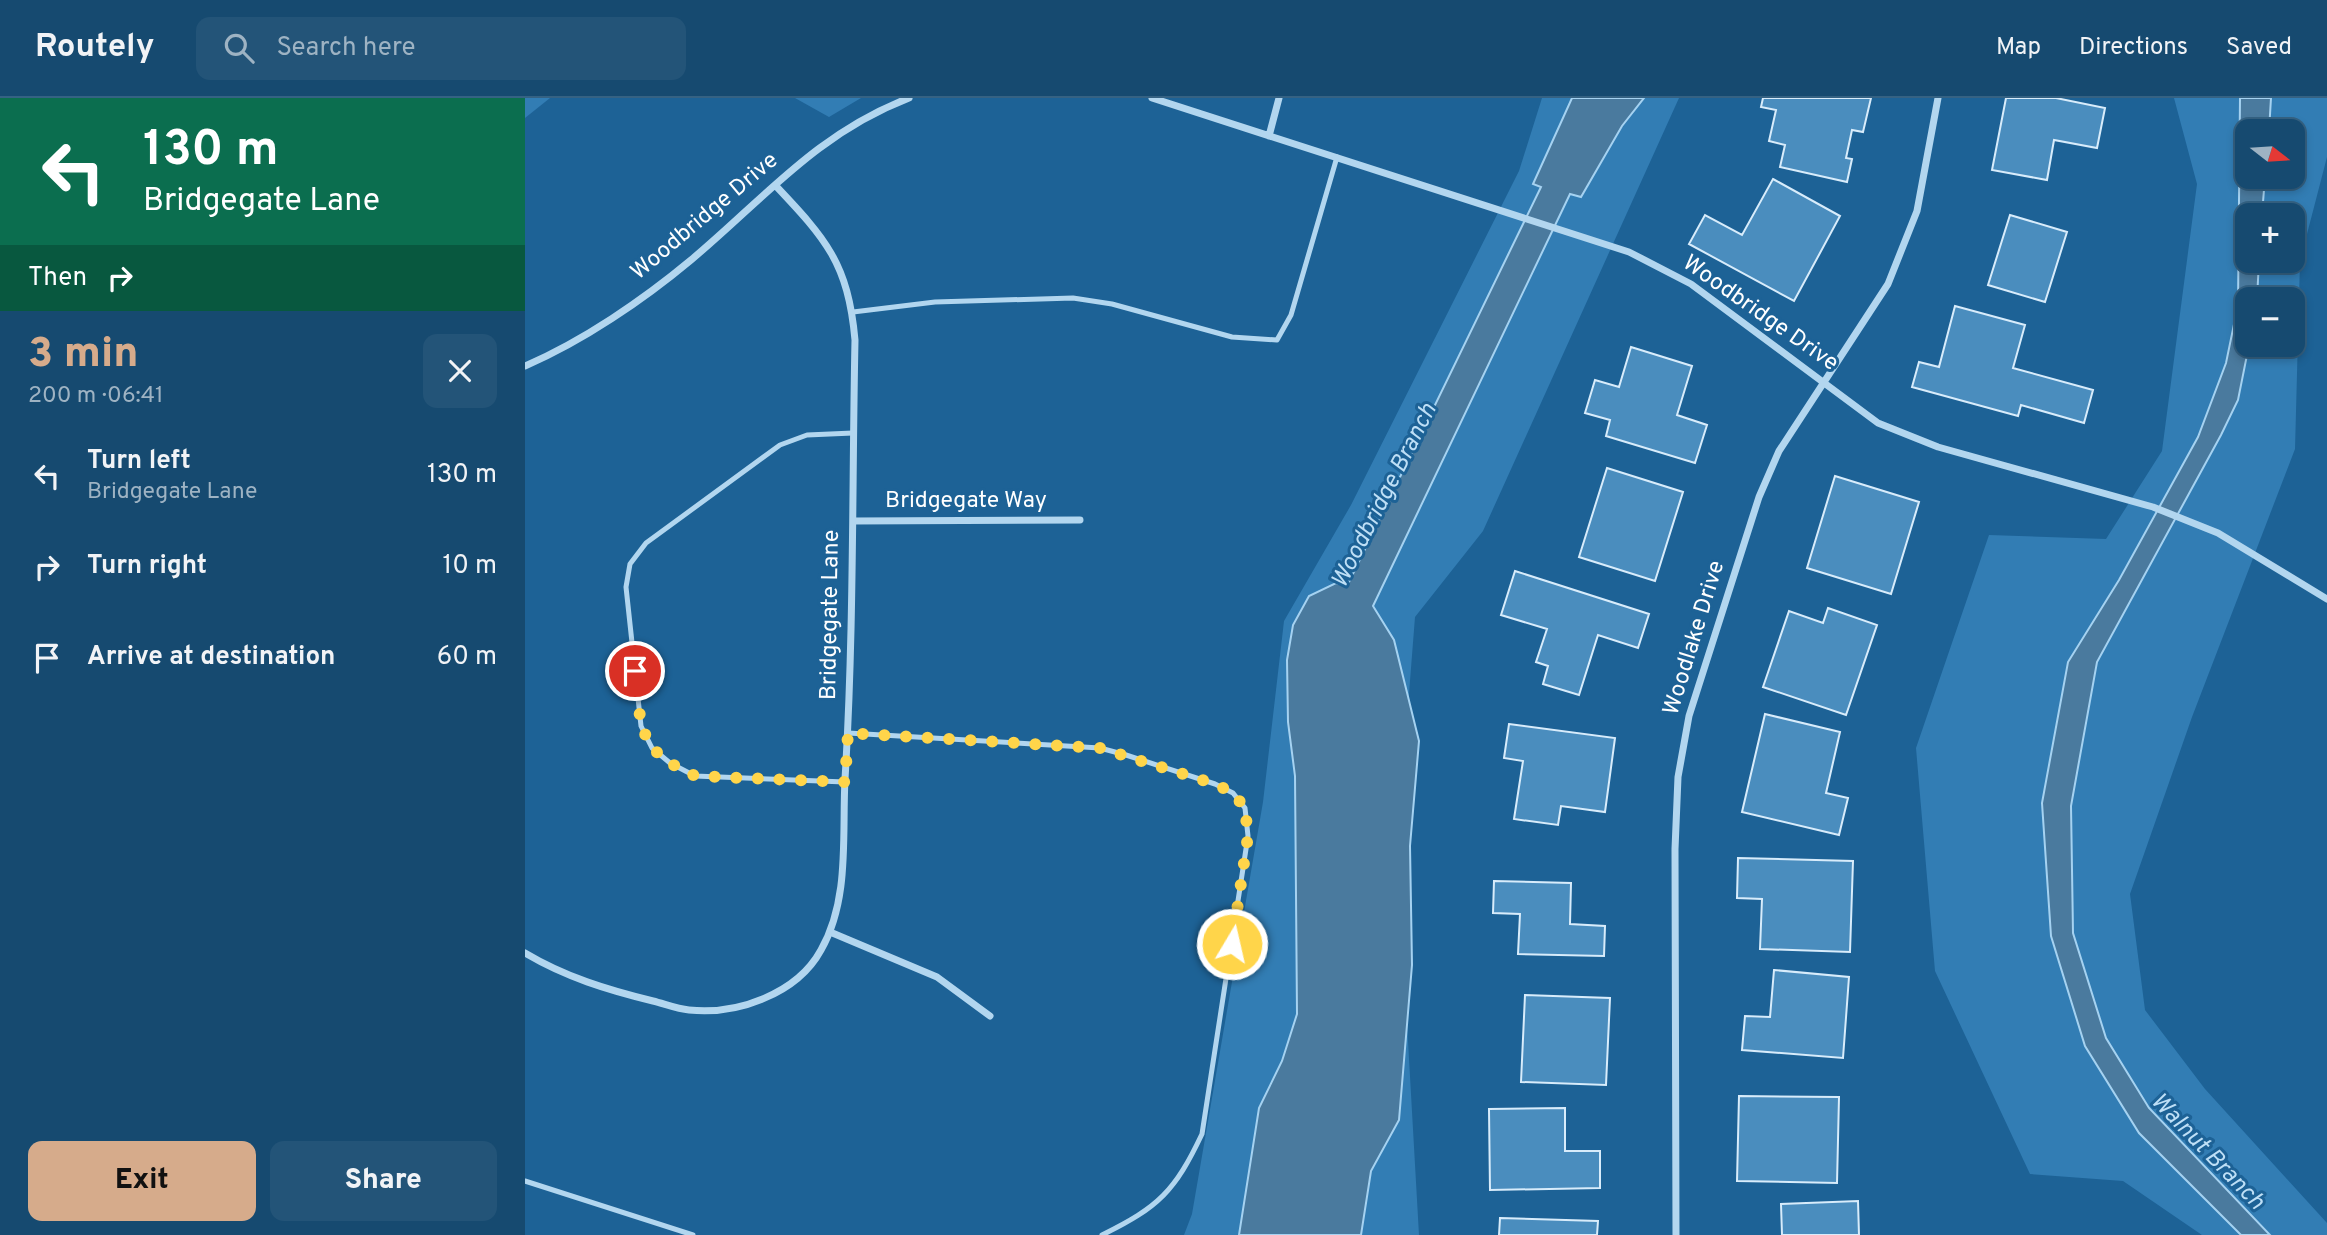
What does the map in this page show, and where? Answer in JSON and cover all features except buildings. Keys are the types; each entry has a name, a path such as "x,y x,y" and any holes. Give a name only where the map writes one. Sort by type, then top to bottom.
{"street":[{"name":"Woodbridge Drive","path":"525,366 584,335 690,261 834,135 870,113 909,98"},
{"name":"Woodbridge Drive","path":"1152,98 1629,252 1691,284 1878,423 1938,447 2153,507 2218,533 2327,600"},
{"path":"1269,136 1279,98"},
{"name":"Woodlake Drive","path":"1676,1235 1675,849 1678,777 1689,716 1759,497 1779,451 1888,284 1917,211 1938,98"},
{"name":"Bridgegate Lane","path":"525,953 548,966 604,989 689,1010 752,1006 800,977 820,953 830,932 842,886 848,733 853,521 853,312 832,250 775,184"},
{"name":"Bridgegate Way","path":"853,521 1080,520"},
{"path":"830,932 937,976 990,1016"}],"lane":[{"path":"853,312 935,302 1073,298 1112,304 1232,337 1277,340 1291,316 1337,157"},
{"path":"845,782 695,776 670,763 652,748 641,726 626,587 630,564 646,543 781,445 807,435 853,433"},
{"path":"848,733 1100,748 1215,784 1233,793 1245,808 1248,836 1202,1134 1183,1174 1159,1201 1102,1235"},
{"path":"525,1181 693,1235"}],"shaded area":[{"path":"525,98 550,98 525,118"},
{"path":"795,98 861,98 829,117"},
{"path":"1542,98 1679,98 1483,531 1415,617 1397,847 1419,1235 1184,1235 1192,1214 1263,802 1284,621 1351,505 1519,171"},
{"path":"1572,98 1644,98 1622,126 1581,197 1570,194 1373,606 1394,640 1419,741 1410,846 1412,965 1399,1120 1371,1171 1361,1235 1239,1235 1259,1108 1282,1061 1297,1014 1295,776 1288,722 1287,660 1293,625 1309,596 1336,583 1347,586 1541,187 1533,184"},
{"path":"2174,98 2327,98 2327,157 2305,242 2305,203 2235,203 2235,273 2300,273 2299,287 2235,287 2235,357 2297,357 2295,449 2192,717 2130,894 2145,1010 2205,1089 2327,1223 2327,1235 2202,1235 2123,1181 2030,1174 1935,971 1916,748 1989,535 2106,539 2162,451 2197,184"},
{"path":"2240,98 2271,98 2270,119 2240,119"},
{"path":"2239,189 2264,189 2263,203 2239,203"},
{"path":"2238,273 2258,273 2258,287 2238,287"},
{"path":"2235,320 2235,357 2247,357 2238,400 2097,662 2071,806 2073,933 2106,1038 2149,1108 2270,1235 2241,1235 2139,1133 2085,1046 2051,936 2042,803 2068,662 2119,580 2198,437 2226,363"}],"route":[{"path":"635,671 641,726 652,748 670,763 695,776 845,782 848,733 1100,748 1215,784 1233,793 1245,808 1248,836 1232,944"}],"water label":[{"name":"Woodbridge Branch","path":"1385,496"},
{"name":"Walnut Branch","path":"2207,1152"}]}
